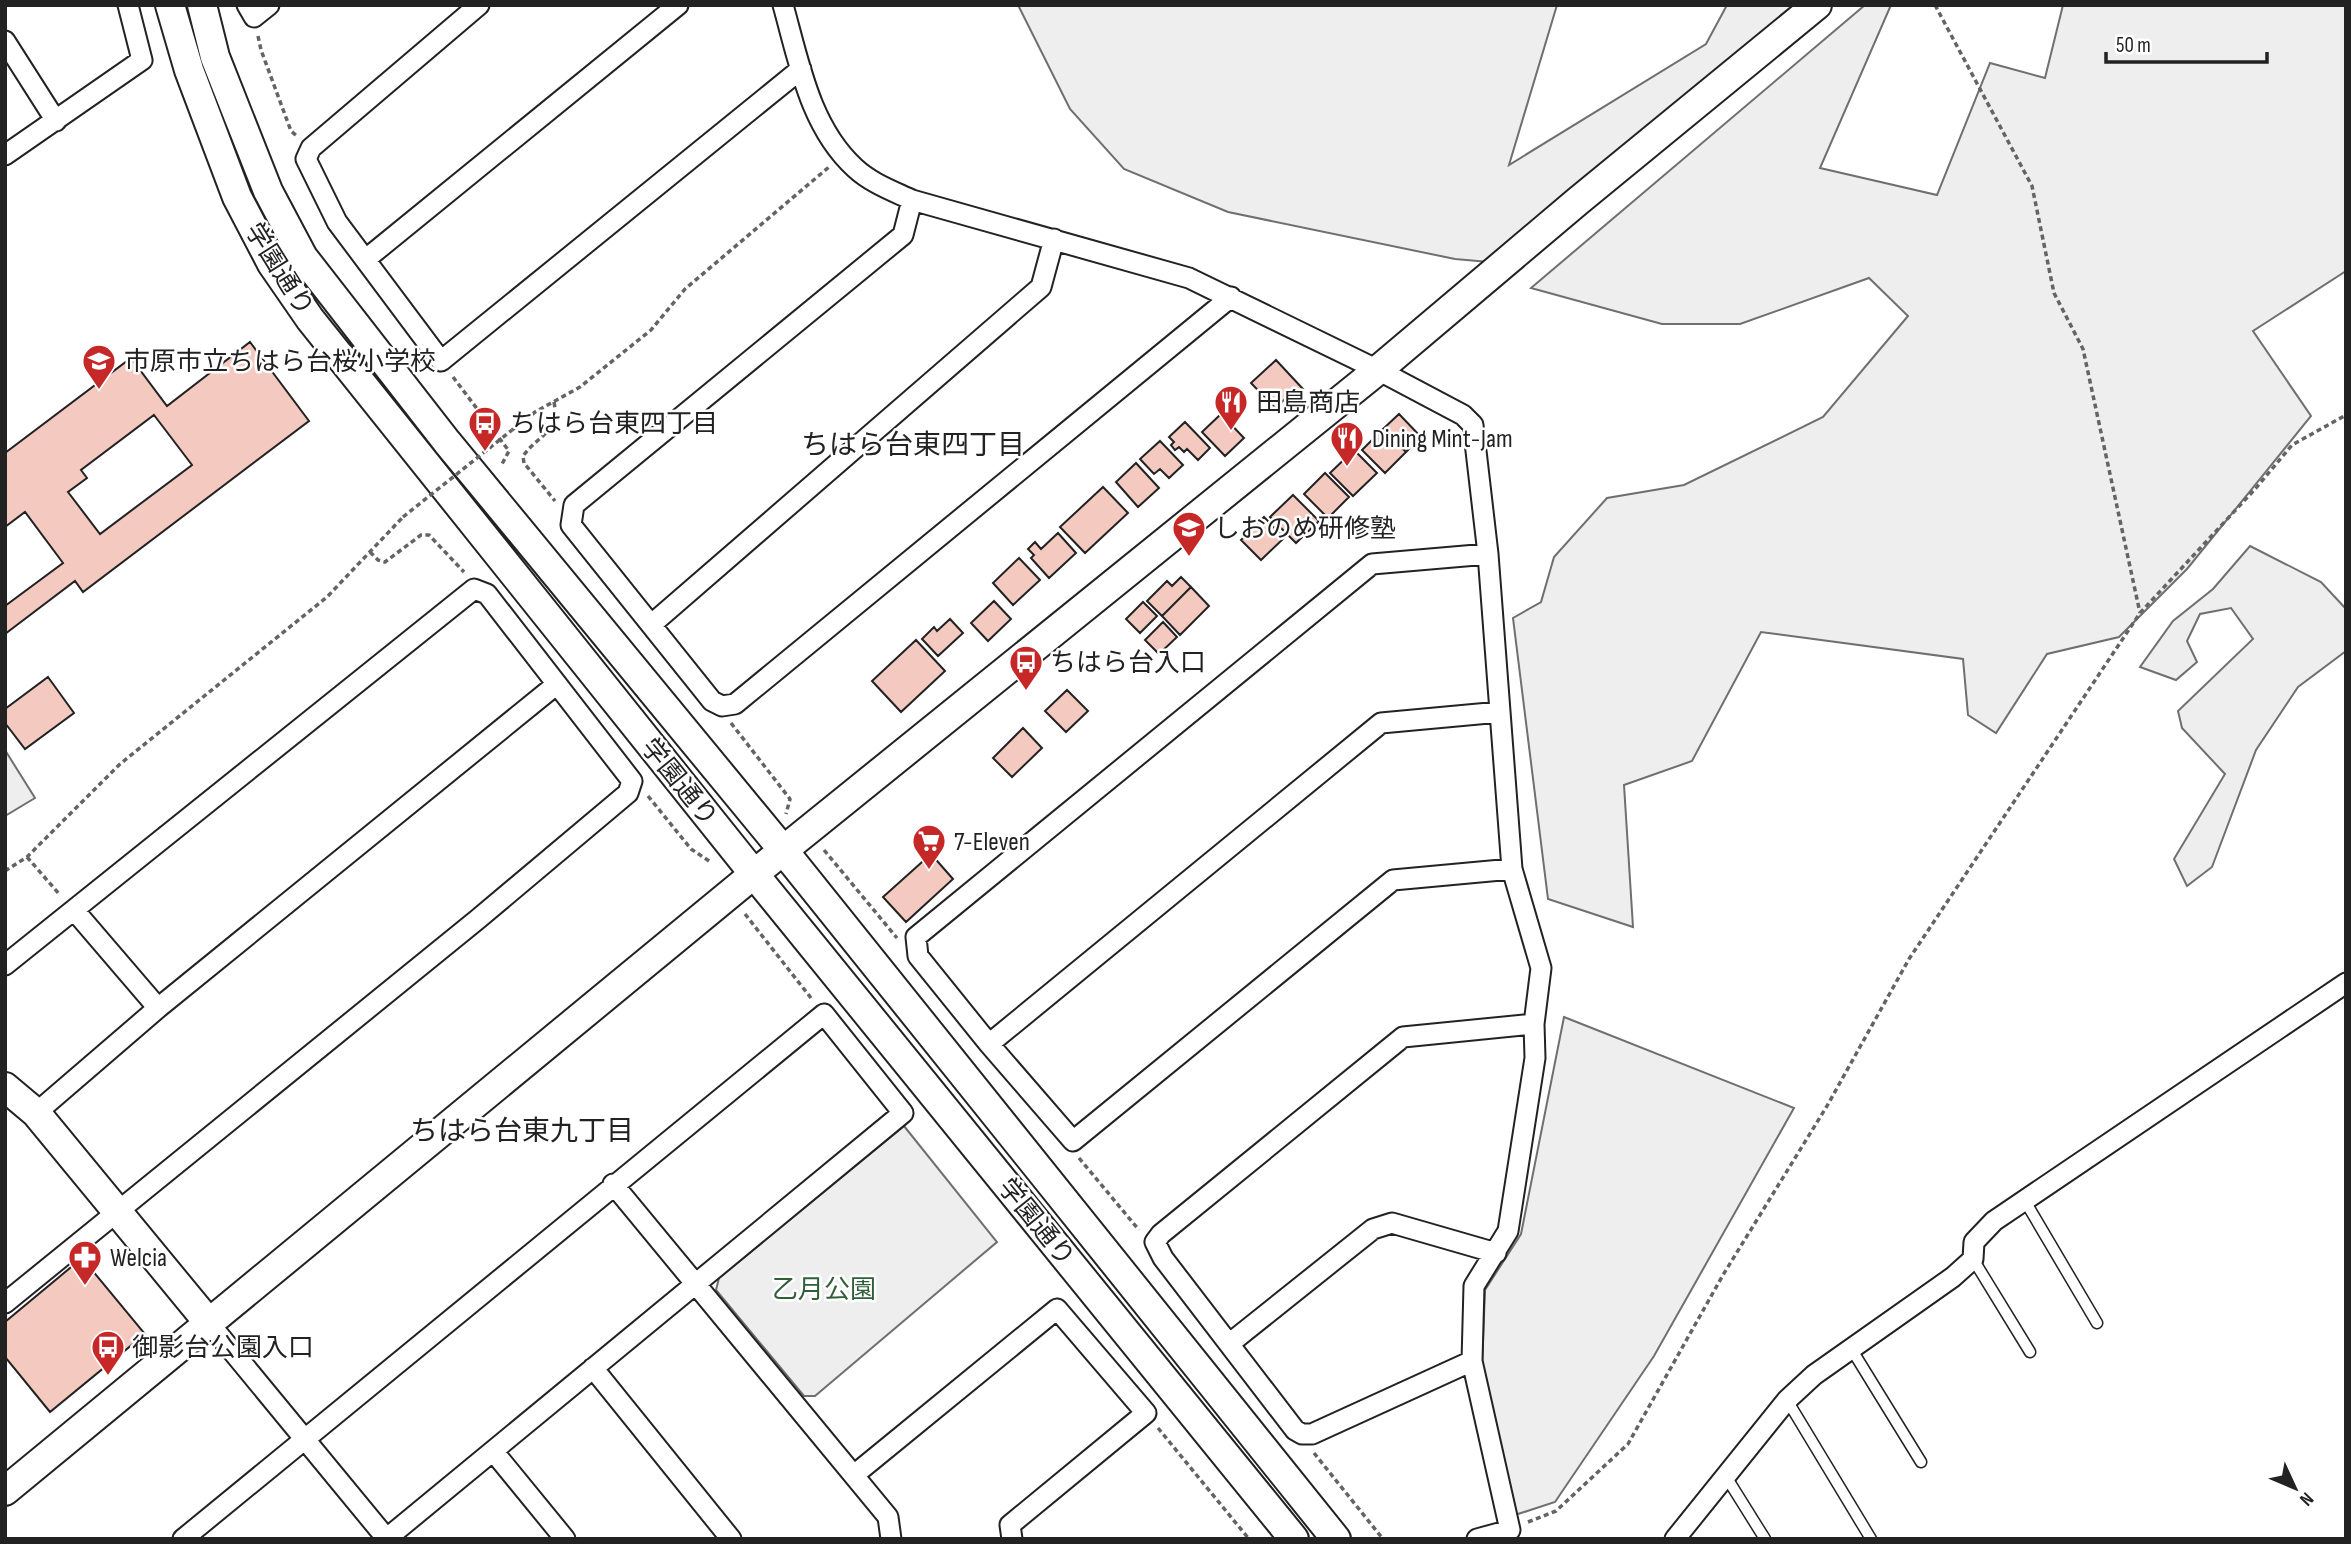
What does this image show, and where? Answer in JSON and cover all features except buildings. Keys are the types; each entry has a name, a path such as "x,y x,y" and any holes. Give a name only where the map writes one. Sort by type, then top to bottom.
{"street":[{"path":"5,155 142,60 128,5"},
{"name":"学園通り","path":"170,5 189,70 237,197 272,264 310,319 754,874 1294,1539"},
{"name":"学園通り","path":"202,5 215,57 268,191 303,257 447,442 783,850 1336,1539"},
{"path":"480,5 311,148 306,159 337,222 441,361 801,69"},
{"path":"366,259 678,5"},
{"path":"783,5 817,114 844,155 875,182 912,200 1189,278 1378,370 1463,415 1473,425 1488,554 1512,869 1541,968 1534,1024 1535,1058 1508,1231 1474,1286 1472,1361 1510,1530 1477,1539"},
{"path":"5,1491 783,850 797,824 1378,370 1817,5"},
{"path":"5,41 56,121"},
{"path":"912,200 903,235 574,505 571,525 712,701 722,706 735,704 1231,297"},
{"path":"652,624 1041,287 1054,239"},
{"path":"1488,554 1372,565 916,937 918,956 989,1045 1073,1141 1393,880 1512,869"},
{"path":"5,965 474,589 486,594 632,781 628,793 478,919 7,1298"},
{"path":"36,1113 158,1008 557,684"},
{"path":"989,1045 1381,723 1500,712"},
{"path":"74,910 158,1008"},
{"path":"1675,1539 1787,1400 1814,1375 1953,1277 1973,1259 1974,1242 1994,1222 2346,983"},
{"path":"5,1087 36,1113 117,1210 209,1323 305,1439 387,1539 903,1113 824,1014 613,1184 305,1439 183,1539"},
{"path":"1472,1361 1312,1434 1302,1434 1295,1430 1228,1344 1163,1258 1155,1242 1161,1234 1403,1037 1534,1024"},
{"path":"613,1184 888,1517 891,1539"},
{"path":"1228,1344 1362,1237 1382,1225 1392,1223 1496,1253"},
{"path":"855,1475 1057,1309 1146,1413 1010,1525 1012,1539"},
{"path":"593,1368 732,1539"},
{"path":"493,1451 565,1539"}],"lane":[{"path":"2025,1201 2097,1323"},
{"path":"1973,1259 2030,1352"},
{"path":"1852,1350 1921,1462"},
{"path":"1787,1400 1871,1539"},
{"path":"1725,1475 1765,1539"}],"path":[{"path":"1935,5 2032,186 2054,293 2083,349 2140,613"},
{"path":"256,9 261,50 291,131 311,148"},
{"path":"5,872 27,856 120,764 327,597 403,517 512,430 536,412 580,387 651,330 684,289 844,155"},
{"path":"441,361 509,451 502,464"},
{"path":"554,401 557,416 554,424 523,456 524,463 557,504 572,516"},
{"path":"1510,1530 1556,1511 1628,1444 1723,1275 1826,1105 1909,959 2140,613 2256,488 2292,445 2346,415"},
{"path":"370,552 378,560 385,562 421,535 429,535 467,576 474,589"},
{"path":"722,706 726,716 790,799 797,824 894,936 917,948"},
{"path":"630,788 646,793 691,849 714,864"},
{"path":"27,856 74,910"},
{"path":"730,894 824,1014"},
{"path":"1073,1141 1075,1153 1143,1235 1155,1242"},
{"path":"1146,1413 1249,1539"},
{"path":"1302,1434 1308,1446 1383,1539"}],"green space":[{"path":"1018,5 1557,5 1509,165 1706,44 1727,5 1800,5 1500,263 1455,259 1228,212 1124,169 1070,109"},
{"path":"1865,5 1891,5 1820,168 1937,195 1990,63 2045,78 2063,5 2346,5 2346,271 2253,331 2311,416 2187,569 2119,637 2047,654 1996,733 1968,715 1963,659 1761,632 1692,761 1624,785 1633,927 1548,899 1513,618 1541,602 1554,557 1607,498 1684,485 1823,417 1908,316 1869,278 1740,324 1662,324 1531,288"},
{"path":"2250,546 2321,582 2346,609 2346,651 2298,687 2256,750 2212,867 2187,886 2174,859 2225,774 2182,728 2178,711 2253,639 2231,608 2200,614 2187,641 2197,662 2176,680 2140,667 2173,621 2213,589"},
{"path":"5,750 35,798 5,816"},
{"path":"1564,1017 1794,1108 1654,1356 1555,1502 1515,1515 1482,1367 1485,1290 1521,1234"},
{"name":"乙月公園","path":"904,1126 997,1242 815,1396 804,1396 716,1290 719,1278"}],"place":[{"name":"市原市立ちはら台桜小学校","path":"99,391"},
{"name":"田島商店","path":"1231,432"},
{"name":"ちはら台東四丁目","path":"485,453"},
{"name":"Dining Mint-Jam","path":"1347,468"},
{"name":"しおのめ研修塾","path":"1189,558"},
{"name":"ちはら台入口","path":"1026,692"},
{"name":"7-Eleven","path":"929,871"},
{"name":"Welcia","path":"85,1287"},
{"name":"御影台公園入口","path":"108,1377"}],"district":[{"name":"ちはら台東四丁目","path":"913,444"},
{"name":"ちはら台東九丁目","path":"522,1130"}]}
